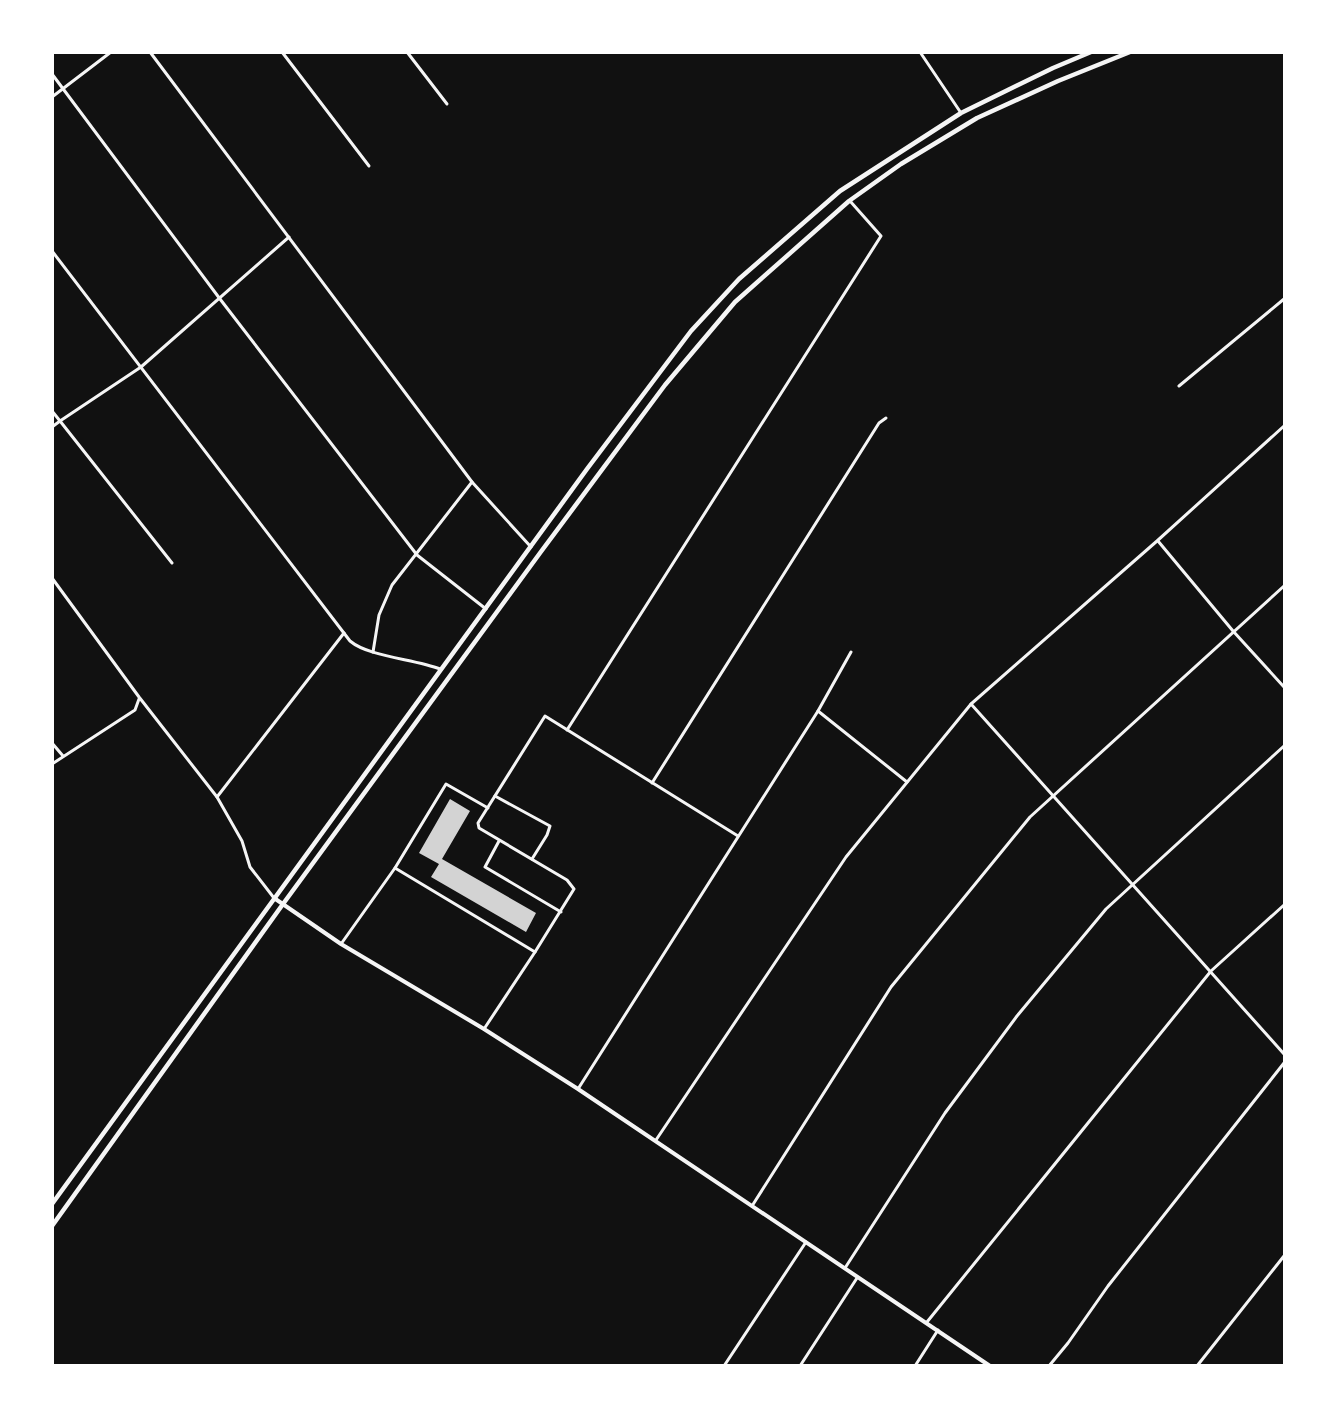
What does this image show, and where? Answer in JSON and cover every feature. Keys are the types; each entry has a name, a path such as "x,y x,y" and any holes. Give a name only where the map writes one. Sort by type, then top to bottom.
{"highway":[{"path":"52,1204 267,912 274,898 645,389 691,331 739,279 840,191 961,113 1091,52"},
{"path":"52,1226 540,553 657,397 735,302 849,201 901,164 977,118 1058,81 1130,52"},
{"path":"645,389 657,397"}],"main road":[{"path":"274,898 341,944 484,1029 578,1089 990,1365"}],"street":[{"path":"52,97 111,52"},
{"path":"150,52 472,482 531,547"},
{"path":"282,52 369,166"},
{"path":"407,52 447,104"},
{"path":"920,52 961,113"},
{"path":"52,74 417,555 486,610"},
{"path":"567,730 881,236 849,201"},
{"path":"52,427 141,367 289,237"},
{"path":"52,251 344,633 357,646 373,652 414,660 441,669"},
{"path":"1179,386 1284,299"},
{"path":"52,411 172,562"},
{"path":"652,783 879,423 886,418"},
{"path":"656,1140 846,857 971,704 1284,426"},
{"path":"373,652 379,615 392,585 472,482"},
{"path":"1157,541 1284,687"},
{"path":"52,578 139,697 218,796 242,841 250,867 274,898"},
{"path":"752,1206 891,987 1029,817 1284,586"},
{"path":"218,796 344,633"},
{"path":"578,1089 818,711 852,652"},
{"path":"52,764 135,710 139,697"},
{"path":"971,704 1284,1054"},
{"path":"818,711 907,782"},
{"path":"484,1029 574,889 567,880 479,828 478,823 545,716 738,836"},
{"path":"52,743 63,756"},
{"path":"845,1268 945,1113 1017,1016 1106,909 1284,746"},
{"path":"341,944 395,868 446,784 488,808"},
{"path":"495,795 550,826 532,859"},
{"path":"499,841 485,867 561,912"},
{"path":"395,868 535,952"},
{"path":"927,1322 1211,971 1284,905"},
{"path":"1049,1365 1068,1343 1108,1286 1284,1063"},
{"path":"724,1365 806,1242"},
{"path":"1197,1365 1284,1256"},
{"path":"800,1365 857,1278"},
{"path":"915,1365 938,1330"}],"building":[{"path":"450,799 470,811 442,859 536,913 526,932 431,877 439,864 419,853"}]}
